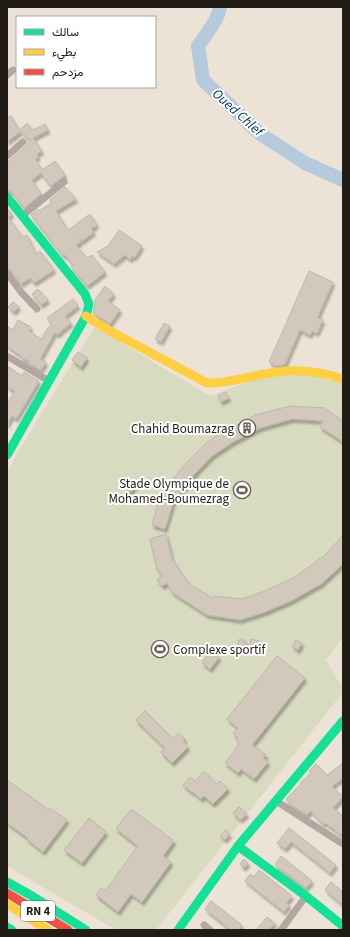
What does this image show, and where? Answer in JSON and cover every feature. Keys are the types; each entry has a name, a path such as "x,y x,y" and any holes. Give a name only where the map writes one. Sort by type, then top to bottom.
{"main road":[{"path":"7,198 85,294 89,304 86,316 7,455"},
{"path":"86,316 116,334 207,383 234,380 287,370 306,370 329,374 343,379"},
{"path":"178,930 238,846 343,720"},
{"path":"238,846 306,896 343,926"},
{"path":"7,882 86,930"},
{"name":"RN 4","path":"7,893 68,930"},
{"name":"RN 4","path":"7,904 48,930"},
{"path":"7,927 12,930"}],"street":[{"path":"7,156 24,142"},
{"path":"22,216 42,198 64,182"},
{"path":"7,273 21,292 37,309"},
{"path":"7,356 49,381"},
{"path":"276,801 343,844"},
{"path":"281,930 306,896"}],"green space":[{"name":"Complexe sportif","path":"95,327 210,396 250,381 301,373 343,383 343,638 326,660 343,689 343,692 156,930 116,930 7,866 7,471"}],"building":[{"path":"11,116 20,132 7,142 7,118"},
{"path":"27,123 33,130 45,124 48,130 33,138 42,151 37,154 38,157 35,159 42,170 55,161 65,175 51,186 41,173 32,180 41,194 24,208 10,190 7,191 7,161 26,146 31,139 29,140 20,130"},
{"path":"65,187 76,199 56,211 68,230 90,214 97,225 91,229 94,232 82,241 79,239 81,242 76,245 87,258 92,255 105,272 87,286 71,267 73,265 65,255 63,256 31,215 38,209 39,211 51,203 50,200"},
{"path":"7,208 12,214 8,217 23,237 27,235 36,254 40,251 54,270 34,283 30,278 21,284 11,270 7,268"},
{"path":"119,230 142,246 134,258 132,256 130,260 125,255 114,264 97,252 108,246"},
{"path":"309,271 333,282 317,318 323,320 317,333 312,331 310,335 300,330 285,364 276,366 269,362"},
{"path":"105,286 114,294 108,301 120,310 110,324 93,313 95,300"},
{"path":"38,289 48,300 41,305 32,294"},
{"path":"73,299 78,306 65,316 71,323 57,335 55,332 40,359 46,362 41,370 29,363 29,361 21,358 21,356 7,346 7,326 13,330 18,320 31,327 29,331 41,339 48,328 52,325 47,318"},
{"path":"13,302 19,307 14,312 8,307"},
{"path":"164,323 170,326 161,342 155,339"},
{"path":"78,352 87,358 81,367 72,360"},
{"path":"7,366 22,376 24,372 39,381 16,419 12,416 7,425 7,403 15,391 7,387"},
{"path":"225,392 229,398 221,402 218,396"},
{"path":"290,406 324,408 343,421 343,442 320,427 323,421 292,419 260,428 233,442 212,456 190,479 191,480 174,500 165,529 152,525 160,496 184,465 207,442 227,429 228,430 255,415"},
{"path":"129,483 135,486 131,492 126,490"},
{"path":"166,534 172,559 189,584 213,598 214,596 242,599 265,591 295,577 325,555 343,535 343,564 321,584 291,601 265,612 240,620 207,615 173,593 167,583 162,586 157,579 162,576 156,566 150,539"},
{"path":"251,639 259,641 258,646 250,645"},
{"path":"238,640 245,640 245,646 238,646"},
{"path":"296,640 302,643 298,650 292,646"},
{"path":"211,651 219,657 210,669 202,663"},
{"path":"277,656 305,678 252,745 266,755 263,758 268,762 254,779 241,769 238,773 225,763 239,744 236,741 238,738 233,733 238,728 227,719"},
{"path":"145,711 173,739 178,733 185,739 183,741 188,747 172,763 161,752 165,748 136,720"},
{"path":"343,763 343,778 332,786 343,797 333,808 343,816 343,836 325,823 323,824 311,811 307,815 291,805 286,799 311,773 309,771 316,764 327,775"},
{"path":"204,771 217,784 220,781 228,789 213,804 204,796 201,799 183,785 190,777 195,781"},
{"path":"7,780 49,810 50,808 67,820 43,852 27,839 28,838 7,823"},
{"path":"239,807 247,814 241,820 233,813"},
{"path":"131,809 174,841 163,856 171,862 142,902 131,894 118,912 96,895 101,888 105,891 138,846 116,829"},
{"path":"89,818 106,832 82,863 64,850"},
{"path":"289,828 336,865 330,873 291,842 285,849 277,843"},
{"path":"225,830 230,834 225,840 220,836"},
{"path":"281,856 312,881 306,888 275,865"},
{"path":"244,859 248,863 244,868 240,864"},
{"path":"259,870 292,896 286,903 289,905 284,912 245,881 250,874 254,877"},
{"path":"331,882 343,892 343,905 325,890"},
{"path":"211,901 242,925 238,930 231,930 205,909"},
{"path":"267,917 275,923 269,930 256,930"}],"waterway":[{"name":"Oued Chlef","path":"220,7 217,17 198,46 203,80 259,133 305,163 343,180"}],"traffic: fast":[{"path":"7,197 85,294 89,304 86,316 7,455"},
{"path":"178,930 238,846 343,721"},
{"path":"238,846 306,896 343,926"},
{"path":"7,882 86,930"},
{"path":"7,927 12,930"}],"traffic: slow":[{"path":"86,316 110,331 207,383 225,382 285,371 318,373 343,379"},
{"path":"7,904 48,930"}],"traffic: jam":[{"path":"7,893 68,930"}],"place":[{"name":"Chahid Boumazrag","path":"247,428"},
{"name":"Stade Olympique de Mohamed-Boumezrag","path":"242,490"},
{"name":"Complexe sportif","path":"160,649"}]}
